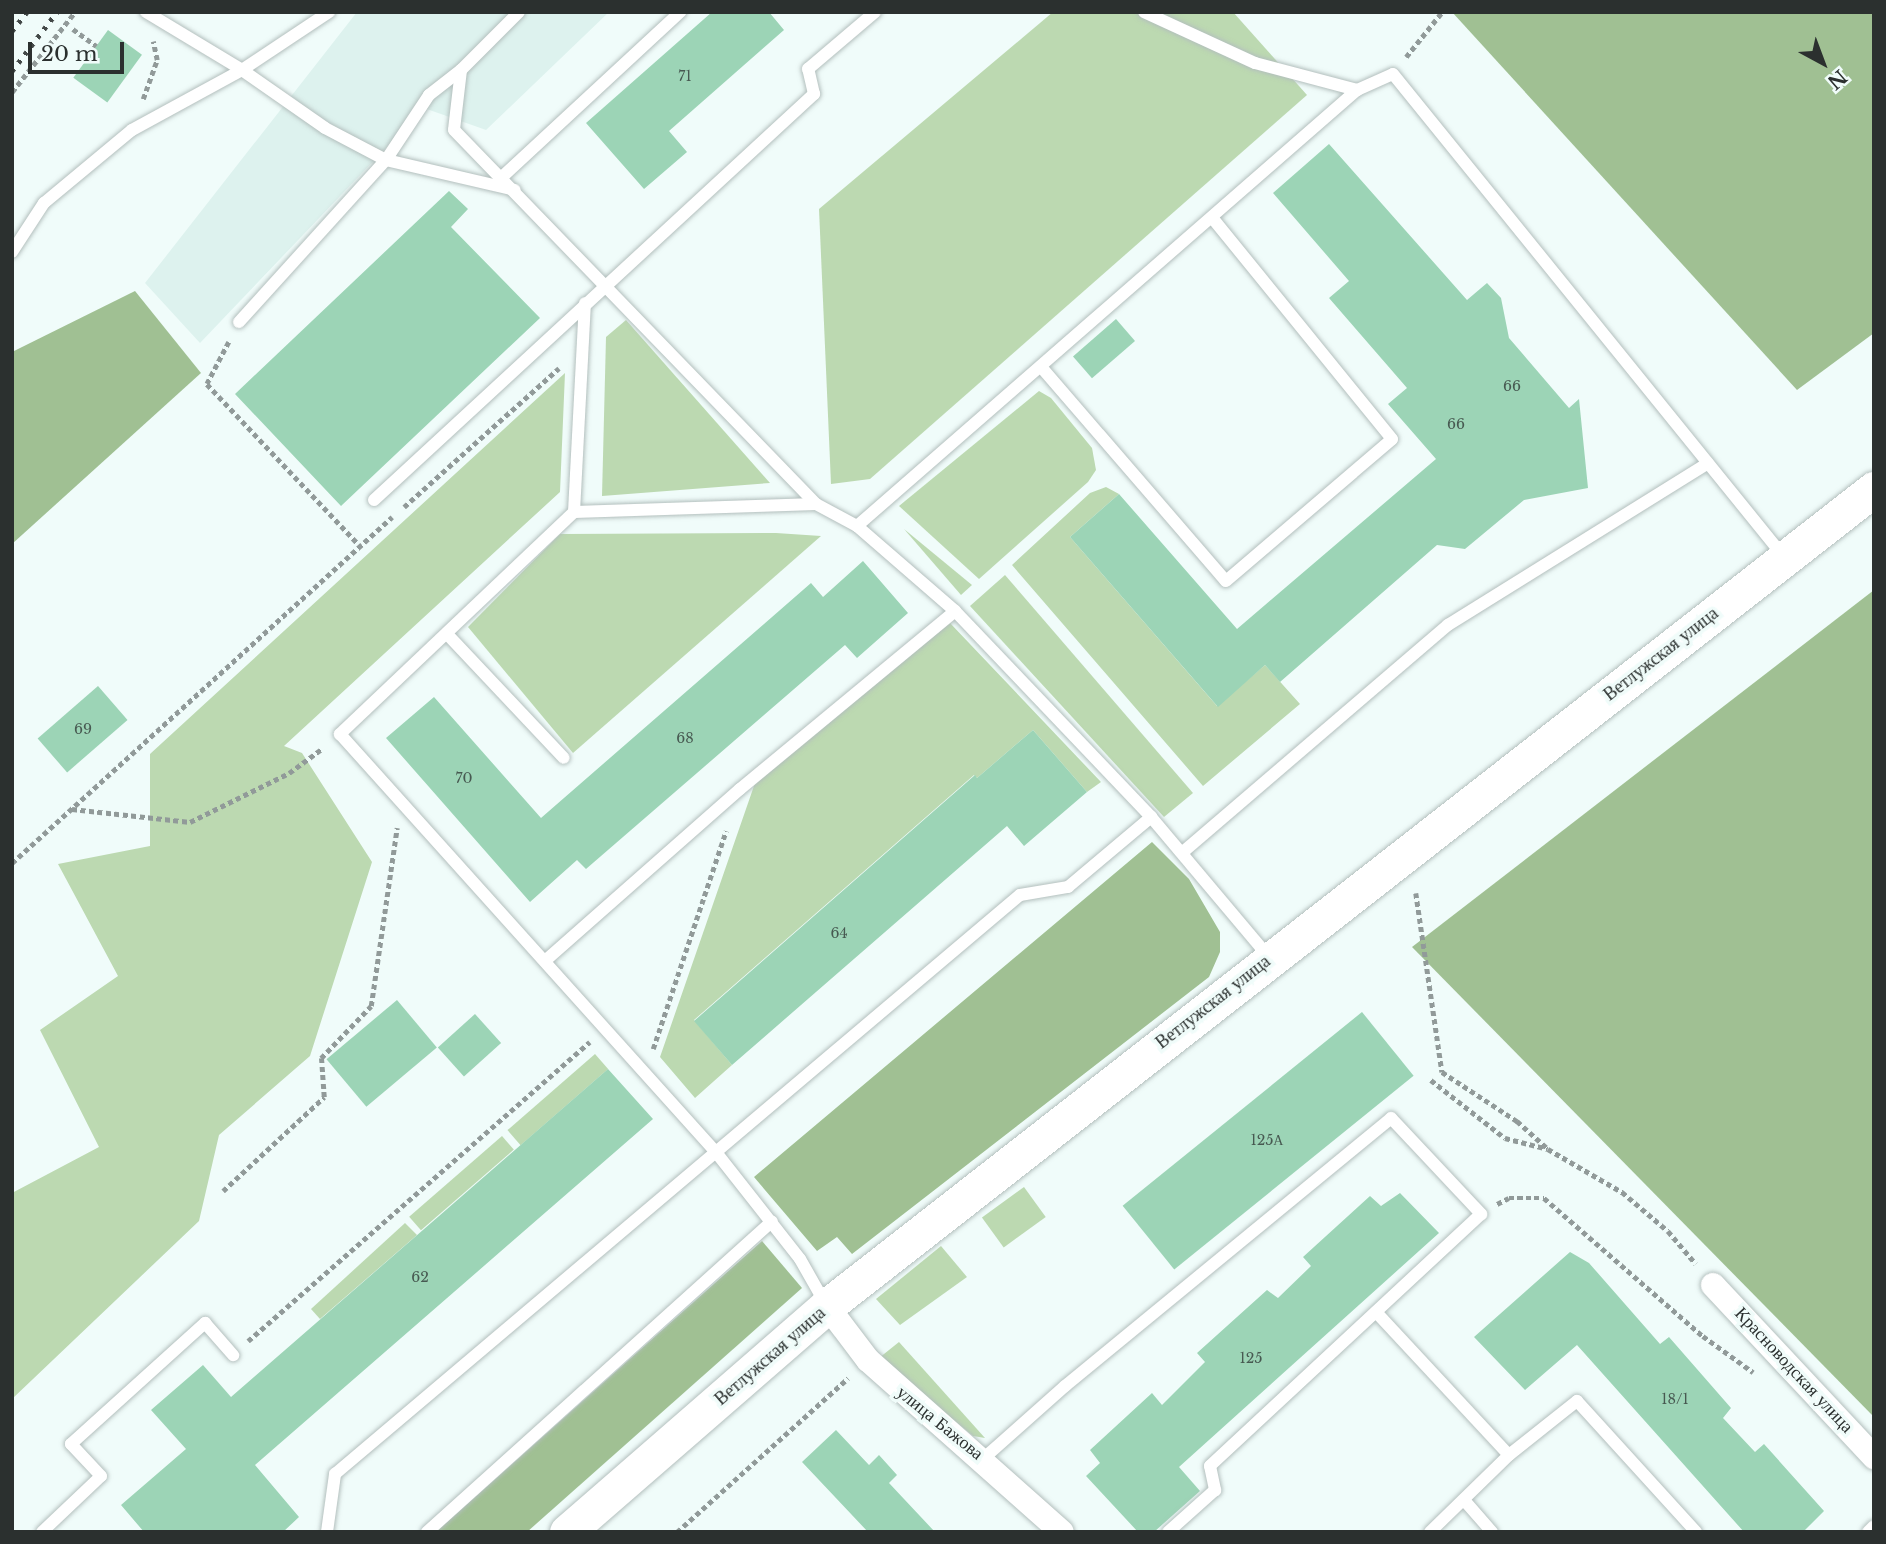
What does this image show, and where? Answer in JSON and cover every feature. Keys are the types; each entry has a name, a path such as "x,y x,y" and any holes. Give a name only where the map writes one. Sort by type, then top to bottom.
{"main road":[{"name":"Ветлужская улица","path":"567,1532 827,1306 1269,957 1874,489"}],"street":[{"name":"Красноводская улица","path":"1713,1285 1874,1457"},
{"name":"улица Бажова","path":"827,1306 868,1360 984,1458 1062,1532"}],"lane":[{"path":"146,12 242,70 326,128 386,160 515,191"},
{"path":"12,252 44,203 132,130 242,70 329,12"},
{"path":"239,322 386,160 429,95 461,70 519,12"},
{"path":"502,177 680,12"},
{"path":"373,500 604,283 814,94 807,69 875,12"},
{"path":"1144,12 1255,63 1357,90"},
{"path":"461,70 454,130 816,505 857,526 955,611 1183,852 1269,957"},
{"path":"857,526 1213,219 1357,90 1393,74 1785,558"},
{"path":"1042,368 1226,581 1392,439 1213,219"},
{"path":"574,512 584,303"},
{"path":"1183,852 1448,625 1708,463"},
{"path":"816,505 574,512 340,734 715,1151 772,1221 827,1306"},
{"path":"546,960 740,789 955,611"},
{"path":"447,634 564,758"},
{"path":"327,1532 335,1474 1020,895 1068,887 1151,817"},
{"path":"984,1458 1065,1386 1391,1118 1481,1214 1210,1466 1214,1489 1168,1532"},
{"path":"427,1532 772,1221"},
{"path":"1376,1312 1509,1455"},
{"path":"42,1532 101,1476 71,1444 205,1323 233,1355"},
{"path":"1430,1532 1509,1455 1577,1401 1696,1532"},
{"path":"1464,1500 1492,1532"},
{"path":"1868,1532 1874,1526"}],"path":[{"path":"12,92 75,12"},
{"path":"132,130 157,60 146,12"},
{"path":"1393,74 1442,12"},
{"path":"73,29 96,46"},
{"path":"239,322 207,384 360,546"},
{"path":"12,863 567,361"},
{"path":"71,809 191,822 289,773 340,734"},
{"path":"645,1073 740,789"},
{"path":"223,1191 324,1097 321,1058 371,1006 401,799"},
{"path":"1416,894 1442,1072 1517,1121 1548,1149 1622,1192 1668,1231 1713,1285"},
{"path":"233,1355 606,1028"},
{"path":"1431,1080 1505,1138 1548,1149"},
{"path":"1481,1214 1509,1198 1544,1198 1703,1336 1760,1375"},
{"path":"677,1532 868,1360"}],"shaded area":[{"path":"357,12 609,12 486,130 424,108 200,343 145,283"}],"green space":[{"path":"1053,12 1233,12 1307,95 870,479 831,484 819,209"},
{"path":"1452,12 1874,12 1874,333 1797,390"},
{"path":"135,291 201,373 12,544 12,352"},
{"path":"626,320 770,483 602,496 606,337"},
{"path":"565,373 560,492 284,746 302,753 372,862 310,1056 219,1135 199,1221 12,1399 12,1193 99,1147 40,1030 118,976 58,864 150,846 150,754"},
{"path":"1039,391 1051,398 1092,448 1096,470 1088,482 979,579 899,506"},
{"path":"1106,487 1119,494 1070,537 1217,706 1265,665 1300,704 1203,786 1012,565 1090,493"},
{"path":"904,529 972,585 961,595"},
{"path":"776,533 821,536 573,753 468,627 560,534"},
{"path":"1005,575 1193,793 1164,817 970,606"},
{"path":"1874,590 1874,1417 1412,947"},
{"path":"950,623 1101,782 1087,792 1033,730 977,778 974,775 694,1020 732,1065 695,1098 660,1057 755,783"},
{"path":"1152,842 1189,879 1220,932 1220,952 1209,977 852,1254 837,1237 817,1251 754,1177"},
{"path":"595,1054 608,1069 521,1145 507,1130"},
{"path":"502,1136 514,1150 421,1230 409,1217"},
{"path":"1024,1187 1046,1217 1004,1247 982,1218"},
{"path":"405,1223 417,1235 320,1319 311,1309"},
{"path":"762,1241 802,1288 527,1532 436,1532"},
{"path":"941,1246 967,1277 900,1325 876,1299"},
{"path":"899,1342 985,1438 973,1436 879,1358"}],"building":[{"path":"712,12 769,12 784,30 669,131 687,152 644,189 586,123"},
{"path":"108,30 142,55 107,102 73,78"},
{"path":"1329,144 1467,300 1487,283 1501,298 1509,338 1569,408 1579,399 1588,488 1524,500 1465,549 1437,545 1280,682 1265,665 1218,707 1070,537 1119,494 1237,629 1436,459 1388,404 1407,388 1329,298 1349,281 1273,193"},
{"path":"449,191 468,209 451,227 540,318 341,506 235,394"},
{"path":"1116,319 1135,341 1092,378 1073,356"},
{"path":"863,561 908,613 857,658 845,645 586,869 577,860 530,902 386,738 434,697 541,818 811,583 823,597"},
{"path":"98,686 128,720 67,772 38,738"},
{"path":"1033,730 1087,792 1024,846 1007,826 732,1065 694,1021 975,775 977,778"},
{"path":"397,1000 437,1047 366,1107 327,1059"},
{"path":"1362,1012 1414,1076 1174,1270 1123,1206"},
{"path":"475,1014 501,1043 464,1076 438,1047"},
{"path":"608,1069 653,1119 255,1465 299,1517 283,1532 144,1532 121,1505 186,1449 151,1410 203,1365 231,1397"},
{"path":"1400,1193 1439,1233 1179,1467 1200,1491 1154,1532 1138,1532 1086,1476 1100,1463 1090,1450 1152,1393 1162,1405 1205,1362 1197,1353 1267,1290 1278,1298 1311,1266 1303,1257 1370,1196 1381,1206"},
{"path":"1570,1252 1589,1263 1660,1344 1669,1337 1731,1408 1723,1418 1755,1452 1764,1444 1824,1511 1803,1532 1744,1532 1577,1345 1525,1390 1474,1337"},
{"path":"836,1430 869,1465 879,1455 897,1475 889,1483 935,1532 868,1532 802,1462"}],"railway":[{"path":"12,31 27,12"},
{"path":"12,71 57,12"}]}
